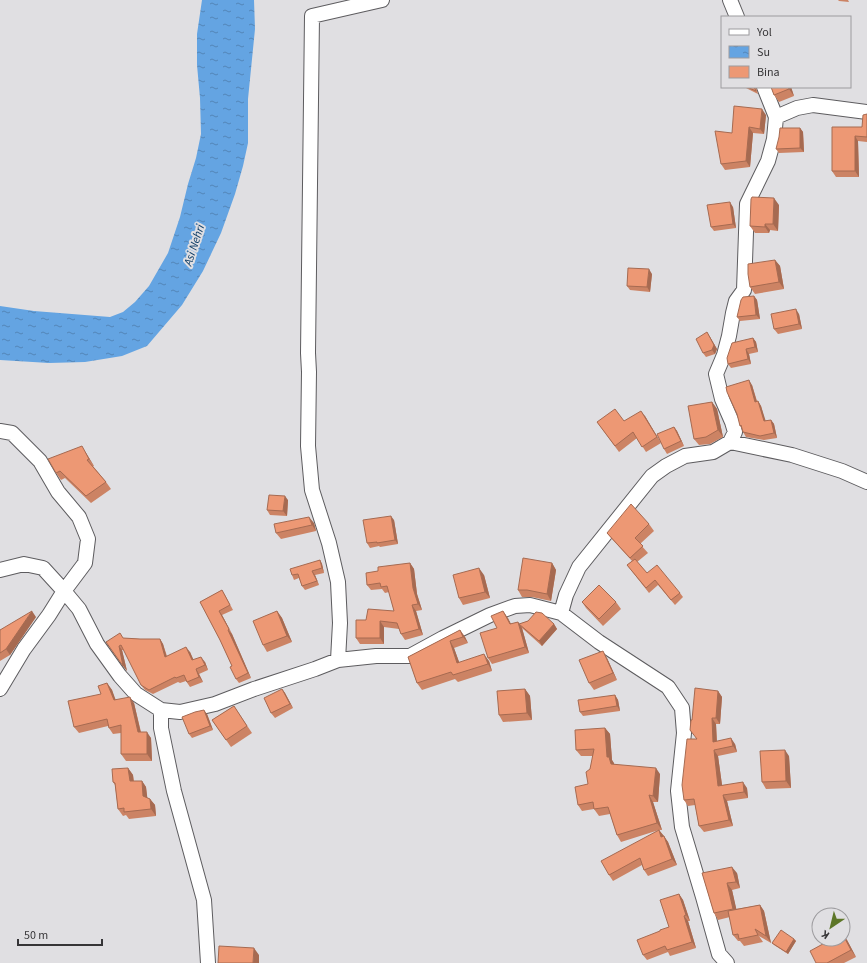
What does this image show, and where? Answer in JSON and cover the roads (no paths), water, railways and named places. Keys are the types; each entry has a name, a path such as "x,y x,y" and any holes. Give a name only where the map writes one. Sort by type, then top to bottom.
{"street":[{"path":"338,660 340,623 338,582 329,543 312,490 308,446 312,16 382,0"},
{"path":"730,0 737,16"},
{"path":"561,613 566,595 579,567 652,476 666,466 685,456 713,452 730,442 735,432 722,399 716,374 724,355 736,301 744,290 746,204 768,161 774,139 776,117 764,88"},
{"path":"776,117 797,108 813,105 867,112"},
{"path":"0,431 12,433 40,461 58,492 79,517 88,539 85,563 64,590 0,689"},
{"path":"730,442 792,455 842,471 867,482"},
{"path":"0,570 24,564 43,568 64,590 79,609 97,644 120,676 136,694 161,710 180,712 215,704 338,660 376,656 410,656 490,615 515,606 530,605 561,613 599,642 668,687 682,708 684,734 678,790 682,827 703,898 718,960"},
{"path":"161,710 161,728 174,791 204,900 208,963"}],"water":[{"name":"Asi Nehri","path":"202,0 254,0 255,29 248,99 248,143 235,194 221,233 203,271 182,305 147,346 122,356 85,362 49,363 0,360 0,306 34,311 110,317 123,312 135,302 149,286 168,253 180,217 201,134 197,65 197,34"}]}
